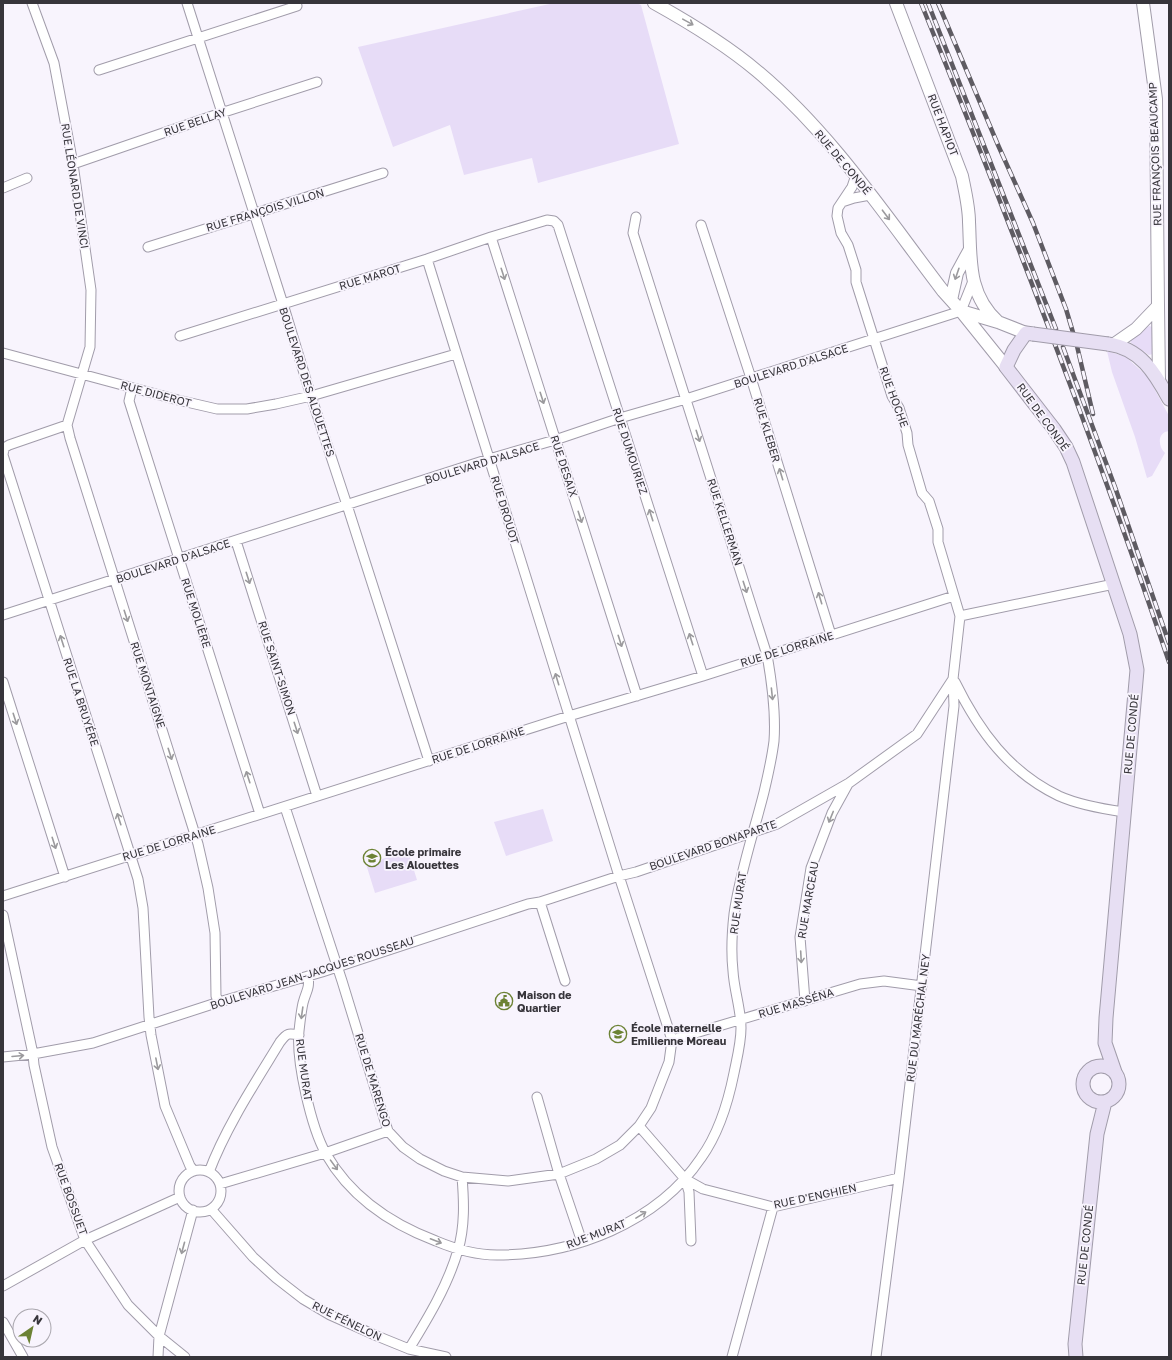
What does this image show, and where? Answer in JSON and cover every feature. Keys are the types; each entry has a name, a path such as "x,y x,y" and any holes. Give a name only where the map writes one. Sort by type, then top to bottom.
{"main road":[{"path":"1006,367 1014,350 1030,334 1110,344 1133,352 1142,358 1159,381 1169,399"},
{"name":"RUE DE CONDÉ","path":"1006,367 1054,429 1069,452 1130,634 1137,670 1110,974 1106,1042 1115,1072"},
{"name":"RUE DE CONDÉ","path":"1094,1068 1106,1042"},
{"path":"1099,1066 1105,1066 1115,1072 1119,1083 1119,1090 1116,1095 1111,1099 1099,1101 1088,1096 1083,1086 1085,1075 1099,1066"},
{"name":"RUE DE CONDÉ","path":"1076,1357 1075,1344 1097,1134 1099,1101"}],"street":[{"name":"RUE LÉONARD DE VINCI","path":"32,3 54,63 73,164 91,290 90,347 83,374"},
{"name":"BOULEVARD DES ALOUETTES","path":"187,3 311,396 429,761"},
{"name":"RUE DE CONDÉ","path":"654,3 698,28 757,71 816,128 856,175 942,291 961,311 1006,367"},
{"name":"RUE HAPIOT","path":"896,3 962,176 968,214 969,251 973,281 981,302 988,313 998,322"},
{"name":"RUE FRANÇOIS BEAUCAMP","path":"1143,3 1156,99 1159,381"},
{"path":"99,70 297,6"},
{"name":"RUE BELLAY","path":"73,164 221,112 317,82"},
{"name":"RUE FRANÇOIS VILLON","path":"148,247 383,173"},
{"name":"RUE HOCHE","path":"856,175 852,187 838,208 837,216 839,227 848,245 856,270 856,282 892,396 899,408 907,433 908,445 922,493 929,501 938,529 938,542 960,616"},
{"path":"3,188 27,178"},
{"path":"842,202 870,195"},
{"name":"RUE KELLERMAN","path":"636,217 633,233 767,656 774,712 774,741 770,769 754,832"},
{"name":"RUE MAROT","path":"180,336 547,220 554,221 558,226"},
{"name":"RUE KLEBER","path":"701,225 751,378 831,635"},
{"name":"RUE DUMOURIEZ","path":"558,226 703,676"},
{"name":"RUE DESAIX","path":"491,237 637,696"},
{"path":"951,300 957,272 969,251"},
{"name":"RUE DROUOT","path":"427,258 619,876"},
{"path":"973,281 961,311 998,322 1030,334"},
{"path":"1110,344 1136,329 1158,306"},
{"name":"BOULEVARD D'ALSACE","path":"3,615 347,506 489,459 686,399 961,311"},
{"name":"RUE DIDEROT","path":"3,352 217,410 246,409 311,396 456,354"},
{"path":"67,425 83,374"},
{"name":"RUE MOLIÈRE","path":"132,388 129,401 260,814"},
{"name":"RUE MONTAIGNE","path":"67,425 196,835 211,905 215,933 216,996 219,1002"},
{"name":"RUE LA BRUYÉRE","path":"67,425 9,445 4,448 3,454 138,879 143,908 150,1025"},
{"name":"RUE SAINT-SIMON","path":"236,541 317,796"},
{"path":"960,616 1114,584"},
{"name":"RUE DE LORRAINE","path":"3,896 569,716 703,676 954,596"},
{"name":"BOULEVARD BONAPARTE","path":"619,876 636,872 777,824 849,783 918,734 954,679 960,616"},
{"path":"954,679 976,722 1000,754 1016,769 1033,781 1060,796 1096,808 1124,812"},
{"name":"RUE DU MARÉCHAL NEY","path":"876,1357 922,986 954,706 954,679"},
{"path":"3,682 64,877"},
{"name":"RUE MARCEAU","path":"804,1001 800,936 811,868 832,813 849,783"},
{"name":"RUE DE MARENGO","path":"285,807 337,966 388,1131 403,1147 420,1159 444,1171 462,1177 508,1181 559,1174 596,1159 620,1145 639,1126 651,1108 669,1062 672,1040 619,876"},
{"name":"RUE MURAT","path":"308,976 310,986 303,1002 298,1035 305,1091 316,1129 325,1152 359,1196 383,1215 407,1229 458,1250 495,1255 527,1253 582,1242 638,1217 659,1202 685,1179 702,1157 715,1134 727,1105 738,1053 741,1026 733,970 733,928 741,876 754,832"},
{"name":"BOULEVARD JEAN-JACQUES ROUSSEAU","path":"3,1057 33,1054 92,1043 219,1002 308,976 619,876"},
{"path":"540,902 566,981"},
{"name":"RUE BOSSUET","path":"3,915 52,1147 85,1240 128,1304 159,1336 185,1357"},
{"name":"RUE MASSÉNA","path":"672,1040 860,984 884,981 922,986"},
{"path":"150,1025 165,1106 190,1166 194,1171"},
{"path":"209,1172 214,1158 248,1094 280,1042 289,1033 298,1035"},
{"path":"537,1097 559,1174 582,1242"},
{"name":"RUE D'ENGHIEN","path":"639,1126 685,1179 704,1189 773,1207 899,1178"},
{"path":"220,1184 388,1131"},
{"path":"194,1171 209,1172 220,1184 220,1198 216,1204 205,1211 193,1210 188,1207 180,1197 180,1190 184,1178 194,1171"},
{"path":"410,1349 425,1324 450,1274 458,1250 462,1227 464,1197 462,1177"},
{"path":"685,1179 690,1192 691,1241"},
{"path":"3,1286 85,1240 180,1197"},
{"path":"732,1357 773,1207"},
{"name":"RUE FÉNELON","path":"211,1208 253,1257 276,1278 303,1299 330,1315 377,1336 410,1349 446,1357"},
{"path":"158,1357 159,1336 193,1210"},
{"path":"3,1322 22,1357"}],"shaded area":[{"path":"554,3 636,3 641,5 679,144 538,183 532,158 464,175 450,125 393,147 358,47"},
{"path":"1149,326 1153,327 1153,354 1149,355 1131,343 1130,340"},
{"path":"1107,351 1126,357 1148,377 1169,416 1169,431 1162,434 1160,440 1161,447 1165,453 1152,476 1147,478 1135,437 1112,372"},
{"path":"543,809 553,841 506,856 494,822"},
{"path":"408,851 417,880 375,893 366,864"}],"railway":[{"path":"921,3 986,166 1081,413 1169,662"},
{"path":"928,3 1056,329"},
{"path":"938,3 998,145 1033,223 1066,309 1077,346 1093,414"},
{"path":"1063,347 1115,487 1169,643"}],"place":[{"name":"École primaire Les Alouettes","path":"372,858"},
{"name":"Maison de Quartier","path":"504,1001"},
{"name":"École maternelle Emilienne Moreau","path":"618,1034"}]}
